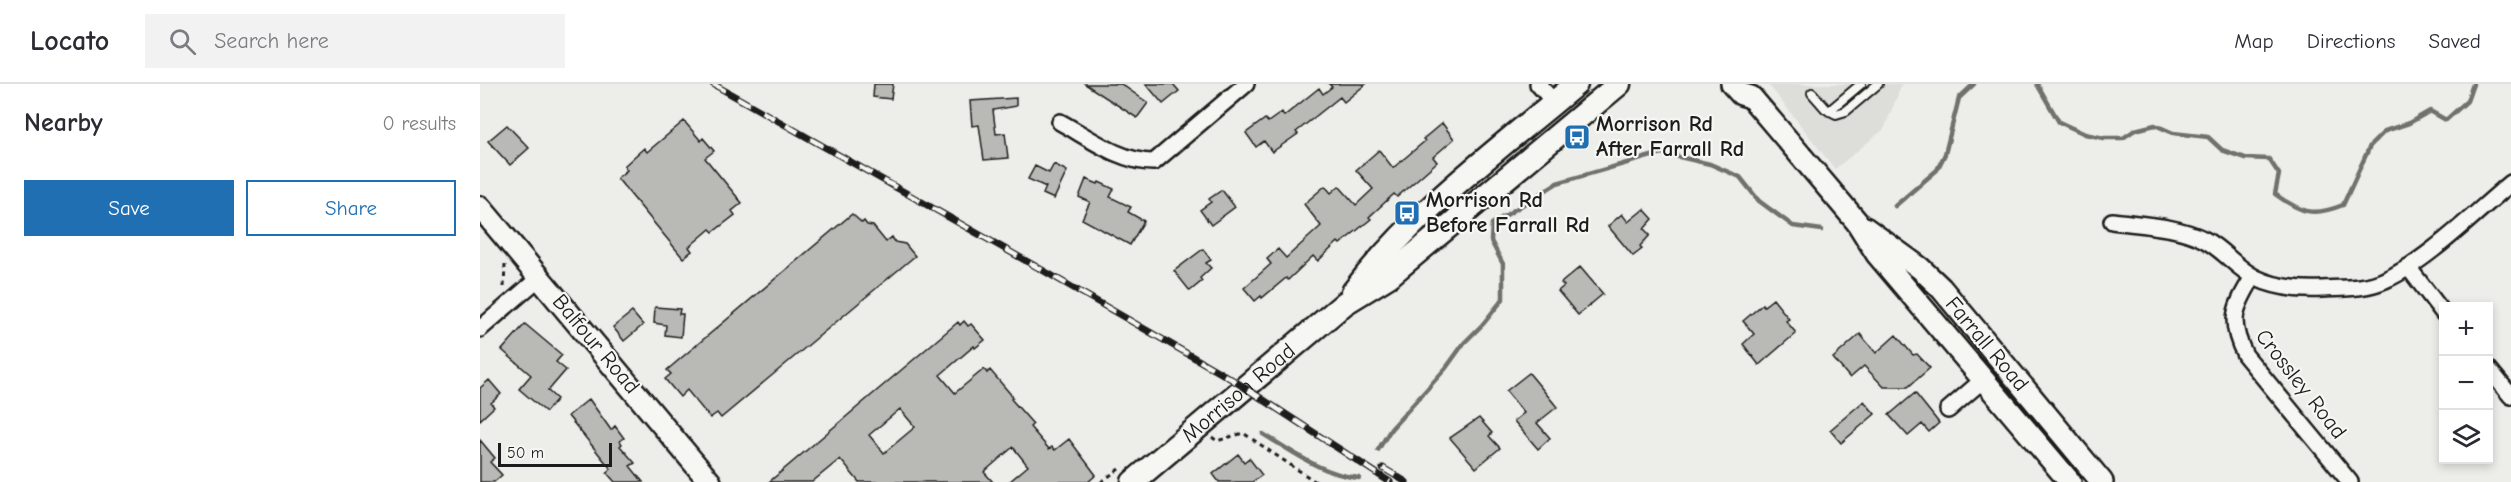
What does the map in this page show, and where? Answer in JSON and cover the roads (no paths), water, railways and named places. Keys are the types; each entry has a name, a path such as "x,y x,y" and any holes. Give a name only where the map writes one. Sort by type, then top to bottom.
{"main road":[{"name":"Morrison Road","path":"1345,303 1370,269 1400,237 1443,197 1576,84"},
{"name":"Morrison Road","path":"1130,473 1345,303 1389,276 1619,84"},
{"name":"Farrall Road","path":"1732,84 1741,94 1750,91 1857,222 1877,254 2070,482"},
{"name":"Balfour Road","path":"480,207 710,482"},
{"name":"Farrall Road","path":"1857,222 1890,244 1929,277 2102,482"},
{"path":"1913,295 1929,277"},
{"path":"1966,357 1985,341"},
{"path":"2034,439 2053,423"}],"street":[{"path":"1060,122 1124,156 1154,162 1246,84"},
{"path":"1538,84 1554,102"},
{"path":"2112,221 2182,232 2204,239 2223,251 2253,277 2284,288 2302,290 2348,288 2384,281 2408,267 2511,183"},
{"path":"2408,267 2439,307"},
{"path":"480,329 540,277"},
{"name":"Crossley Road","path":"2253,277 2238,301 2233,320 2236,337 2257,369 2350,482"},
{"path":"2493,374 2511,396"},
{"path":"1948,410 1984,379"}],"lane":[{"path":"1829,111 1861,84"},
{"path":"1812,93 1829,111 1836,114 1846,111 1878,84"}],"waterway":[{"path":"1895,206 1937,170 1945,154 1959,98 1974,84"},
{"path":"2037,84 2059,122 2085,134 2104,138 2123,138 2135,130 2155,125 2173,133 2208,137 2222,150 2245,158 2269,159 2279,174 2275,194 2300,209 2315,212 2343,205 2370,146 2385,131 2409,123 2430,111 2446,120 2467,101 2473,84"},
{"path":"1378,450 1391,429 1446,368 1464,343 1503,299 1503,264 1491,241 1492,224 1557,183 1662,153 1710,164 1740,177 1759,201 1793,226 1822,230"},
{"path":"1263,434 1321,468 1359,478"}],"railway":[{"path":"713,84 1233,380 1390,482"},
{"path":"1383,468 1406,482"}],"place":[{"name":"Morrison Rd After Farrall Rd","path":"1577,137"},
{"name":"Morrison Rd Before Farrall Rd","path":"1407,213"}]}
